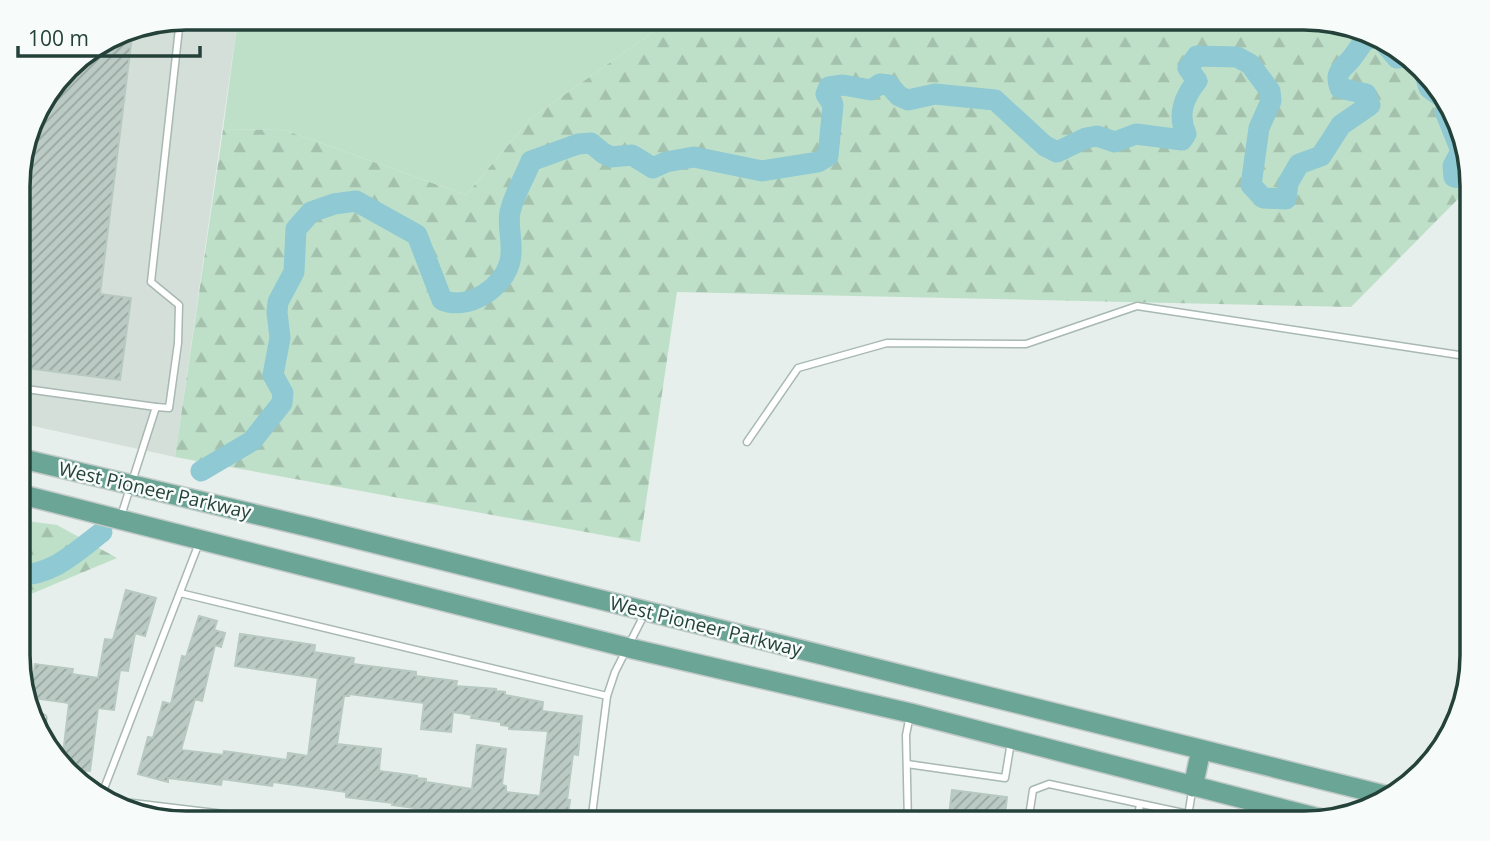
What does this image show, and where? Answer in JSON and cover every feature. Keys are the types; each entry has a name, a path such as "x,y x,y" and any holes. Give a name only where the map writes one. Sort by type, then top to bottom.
{"main road":[{"name":"West Pioneer Parkway","path":"30,461 1376,793"},
{"name":"West Pioneer Parkway","path":"30,497 629,648 910,713 1290,811"},
{"path":"1193,787 1201,750"}],"lane":[{"path":"30,390 169,408 178,343 179,304 151,282 179,30"},
{"path":"747,442 798,368 887,344 1026,344 1137,306 1460,355"},
{"path":"120,518 156,407"},
{"path":"104,788 201,538"},
{"path":"180,593 607,696"},
{"path":"593,811 607,696 615,672 646,611"},
{"path":"908,811 906,735 910,713"},
{"path":"907,764 1005,778 1011,740"},
{"path":"1030,811 1033,790 1049,784 1177,811"},
{"path":"1189,811 1193,787"},
{"path":"140,804 200,811"},
{"path":"1139,811 1140,804"}],"shaded area":[{"path":"236,30 175,457 30,425 31,166 38,136 56,99 83,69 99,56 136,38 166,31"}],"green space":[{"path":"236,30 656,30 530,119 466,195 282,129 223,130"},
{"path":"656,30 1324,31 1344,35 1382,51 1399,62 1428,91 1452,136 1460,176 1460,197 1351,307 677,292 640,542 175,457 223,130 282,129 466,195 530,119"},
{"path":"30,521 57,525 117,558 30,594"}],"building":[{"path":"132,40 100,294 131,298 120,380 30,368 30,186 35,146 56,99 83,69 99,56"},
{"path":"126,590 156,598 145,636 135,633 128,671 120,670 114,710 98,708 90,771 82,770 63,751 69,703 36,698 31,677 35,664 73,669 72,674 98,678 105,639 113,640"},
{"path":"199,616 217,621 214,630 225,633 221,647 215,645 202,701 195,699 181,750 223,755 224,751 287,760 288,753 308,756 318,678 235,666 240,634 315,645 314,652 354,658 353,664 416,672 416,676 457,681 456,686 496,689 505,692 505,695 543,702 542,711 582,716 578,755 573,754 567,800 570,800 569,811 422,811 392,805 393,803 346,797 346,792 273,782 272,786 222,779 221,785 168,778 168,782 138,774 148,737 153,738 163,702 171,704 182,656 186,657","holes":["349,694 424,703 421,729 451,732 453,712 472,715 471,718 501,722 501,725 509,726 509,729 548,731 540,796 506,792 506,786 502,785 506,749 477,745 472,789 426,782 426,779 417,776 379,771 381,749 337,744 344,696"]},
{"path":"952,790 1007,797 1005,811 949,811"}],"waterway":[{"path":"201,471 252,441 282,403 283,393 273,375 280,338 278,302 294,272 296,229 311,212 334,204 356,201 417,235 442,300 463,302 484,295 506,271 511,255 510,212 531,161 578,144 591,143 611,157 632,155 653,168 666,162 694,157 762,171 818,162 828,156 833,105 826,94 829,87 843,85 871,90 880,84 889,85 899,96 908,100 935,94 995,100 1045,146 1057,152 1086,138 1097,136 1115,142 1136,134 1182,140 1186,134 1182,120 1183,106 1197,81 1188,68 1197,56 1237,57 1250,64 1270,91 1271,101 1259,128 1251,185 1263,198 1286,199 1288,183 1299,164 1321,156 1341,125 1370,105 1366,94 1340,88 1338,78 1364,42"},
{"path":"1457,158 1453,166 1454,177 1460,178"},
{"path":"30,574 53,567 102,532"}]}
